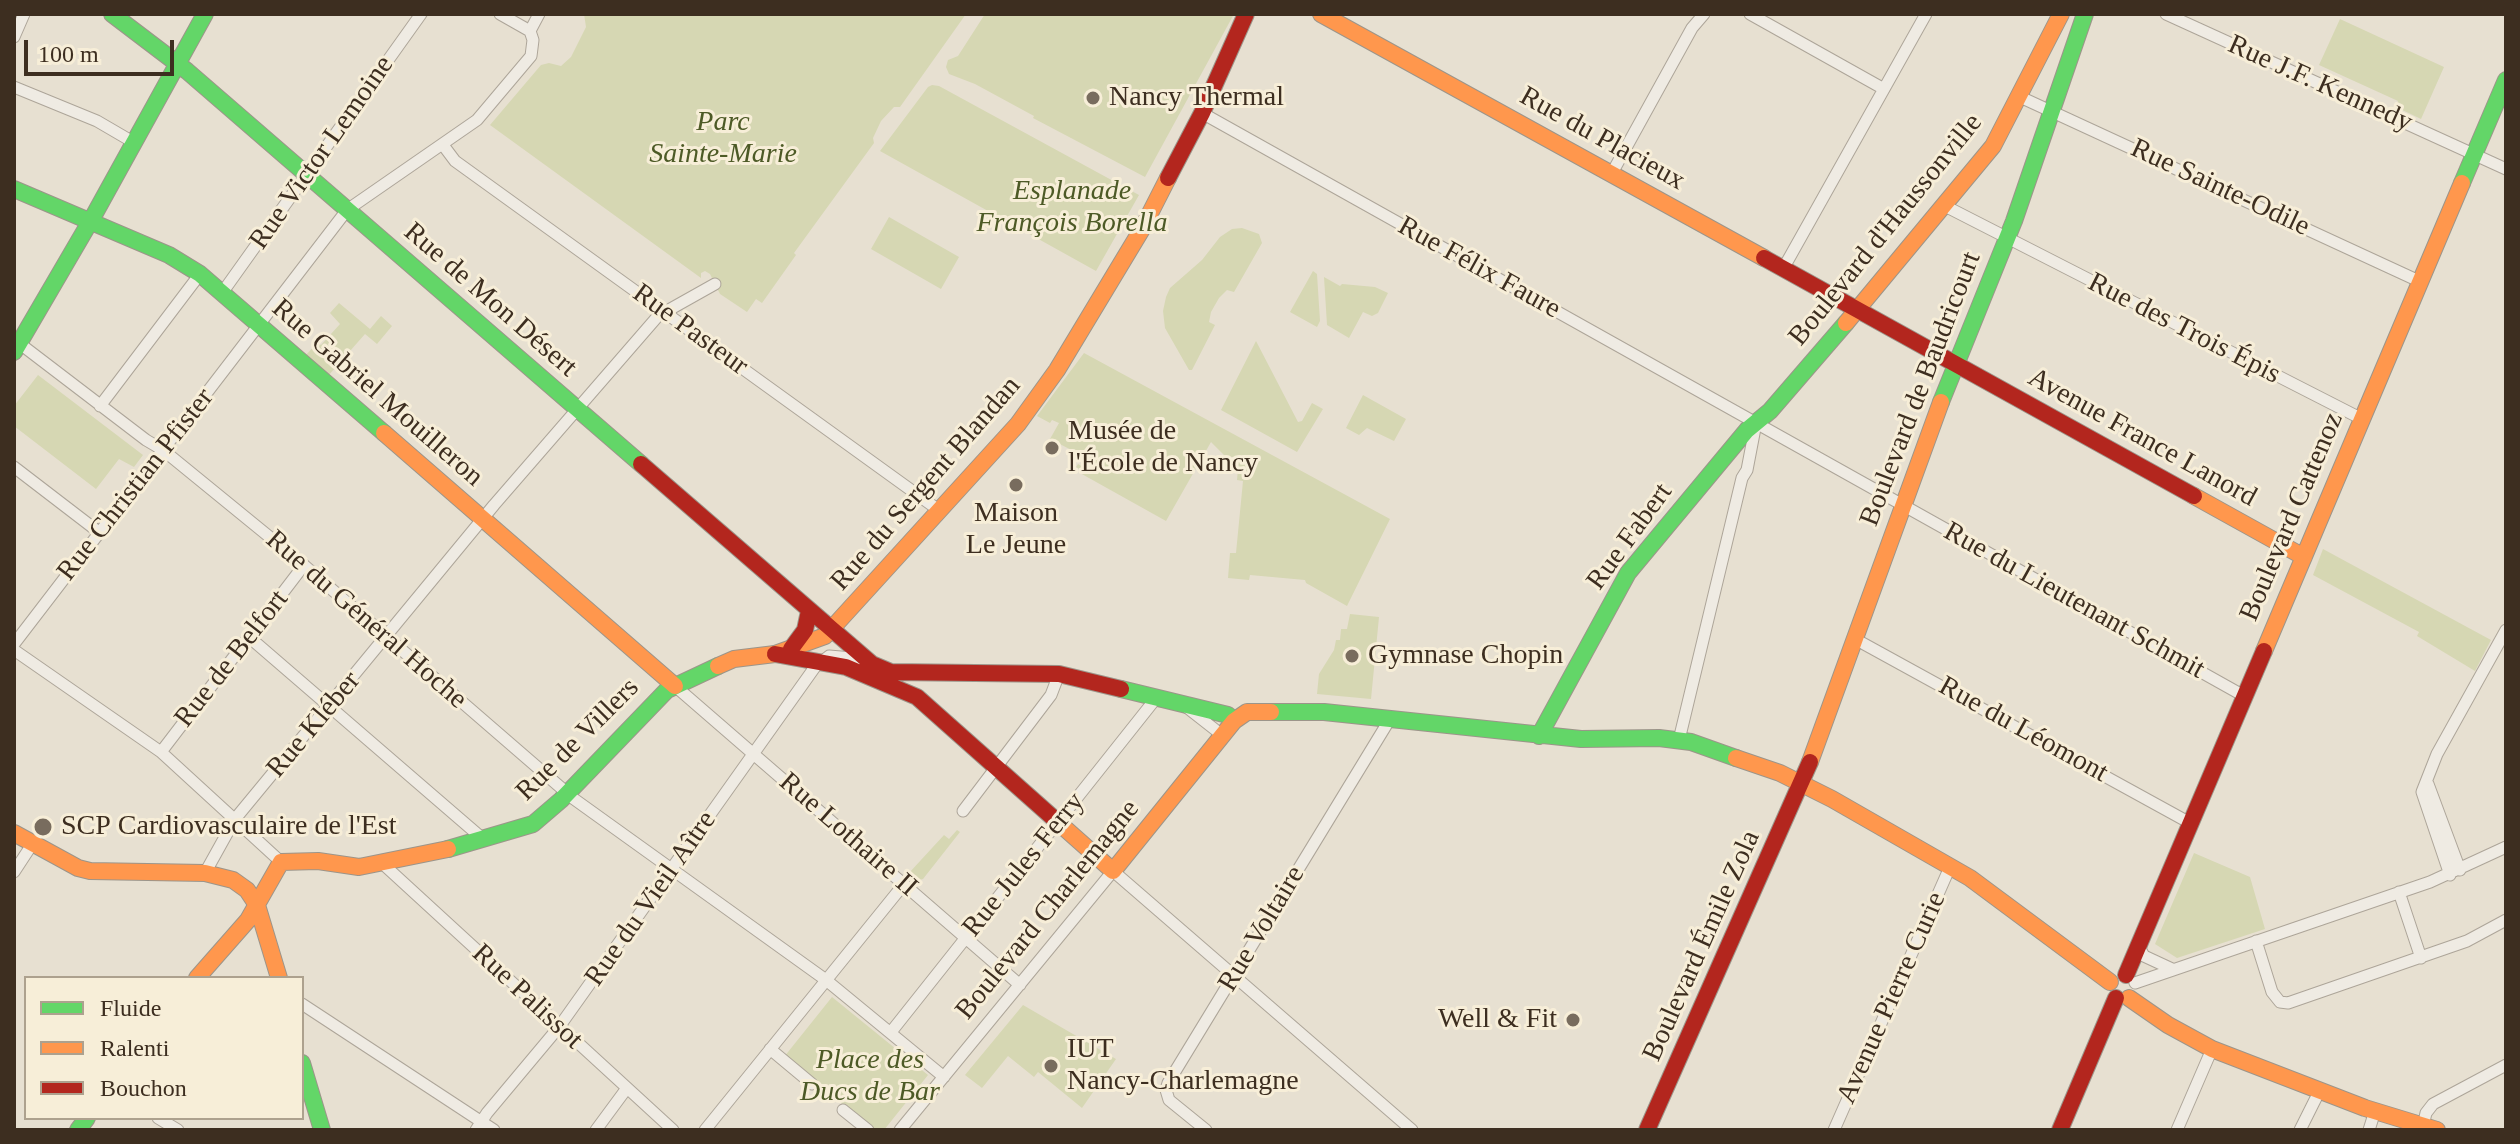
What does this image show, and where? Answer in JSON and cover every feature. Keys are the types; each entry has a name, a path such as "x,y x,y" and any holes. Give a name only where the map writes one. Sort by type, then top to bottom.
{"street":[{"path":"14,37 24,14"},
{"name":"Rue de Mon Désert","path":"112,14 178,63 864,659 891,672 929,674"},
{"path":"16,348 91,221 128,139 178,63 205,14"},
{"name":"Rue Victor Lemoine","path":"222,293 421,14"},
{"path":"500,14 530,31"},
{"name":"Rue Christian Pfister","path":"14,644 347,210 477,120 531,56 533,40 530,31 539,14"},
{"path":"1202,113 1246,14"},
{"name":"Rue du Placieux","path":"1321,14 1857,309"},
{"path":"1612,173 1692,28 1704,14"},
{"path":"1750,14 1884,89"},
{"path":"1783,269 1926,14"},
{"name":"Boulevard d'Haussonville","path":"1756,423 1770,411 1945,206 2000,135 2061,14"},
{"name":"Boulevard de Baudricourt","path":"1803,783 1955,364 2006,239 2085,14"},
{"name":"Rue J.F. Kennedy","path":"2166,14 2506,169"},
{"name":"Boulevard Cattenoz","path":"2060,1130 2506,80"},
{"path":"14,87 97,121 128,139"},
{"name":"Rue Sainte-Odile","path":"2018,96 2421,282"},
{"name":"Rue du Sergent Blandan","path":"831,630 1018,424 1057,370 1142,229 1202,113"},
{"name":"Rue Félix Faure","path":"1202,113 1903,506"},
{"name":"Rue Pasteur","path":"443,145 455,161 940,511"},
{"name":"Rue Gabriel Mouilleron","path":"14,189 169,255 200,274 675,686"},
{"name":"Rue des Trois Épis","path":"1945,206 2362,419"},
{"path":"100,406 200,274"},
{"name":"Rue Kléber","path":"205,873 235,819 482,519 577,409 665,312 715,284"},
{"name":"Avenue France Lanord","path":"1857,309 2304,557"},
{"name":"Rue du Général Hoche","path":"16,348 163,450 304,565 568,793 826,980"},
{"path":"1742,478 1747,470 1756,423"},
{"name":"Rue Fabert","path":"1539,736 1628,573 1756,423"},
{"path":"1679,740 1742,478 1741,465 1728,453"},
{"path":"14,467 100,533"},
{"name":"Rue du Lieutenant Schmit","path":"1903,506 2244,696"},
{"name":"Rue de Belfort","path":"161,752 304,565"},
{"path":"809,611 805,630 783,652 846,667 917,697 1412,1130"},
{"name":"Rue de Villers","path":"281,862 318,861 350,866 383,864 533,824 568,793 662,694 734,659 783,652 816,641 831,630"},
{"path":"2455,872 2428,784 2437,754 2506,630"},
{"path":"249,637 483,839"},
{"name":"Rue du Léomont","path":"1855,639 2190,823"},
{"path":"14,650 161,752 281,862 241,928 199,976"},
{"path":"819,663 834,656 864,659"},
{"name":"Rue du Vieil Aître","path":"479,1125 559,1027 819,663"},
{"path":"917,697 919,686 929,674 1032,672 1059,674 1157,697 1228,715 1234,721 1247,712 1324,712 1539,736 1679,740 1803,783 1970,878 2123,987 2168,1025 2212,1049 2319,1092 2430,1128"},
{"path":"963,811 1051,695 1059,674"},
{"name":"Rue Lothaire II","path":"675,686 1020,985"},
{"name":"Rue Jules Ferry","path":"891,1032 1157,697"},
{"path":"1184,704 1222,735"},
{"name":"Rue Voltaire","path":"1206,1130 1169,1100 1166,1090 1390,719"},
{"name":"Boulevard Charlemagne","path":"900,1130 1234,721"},
{"name":"Boulevard Émile Zola","path":"1647,1130 1803,783"},
{"path":"14,833 78,868 90,871 205,873 239,884 257,905 278,976"},
{"path":"14,872 33,843"},
{"path":"2123,987 2455,872 2506,847"},
{"name":"Rue Palissot","path":"383,864 673,1130"},
{"name":"Avenue Pierre Curie","path":"1834,1130 1950,867"},
{"path":"705,1130 904,884"},
{"path":"2399,892 2421,958"},
{"path":"2256,941 2272,992 2284,1003 2421,958 2476,937 2506,920"},
{"path":"2139,947 2144,956 2172,969"},
{"path":"826,980 944,1077"},
{"path":"304,1005 479,1125 494,1130"},
{"path":"770,1049 812,1084"},
{"path":"2177,1130 2212,1049"},
{"path":"2430,1128 2426,1113 2433,1104 2506,1065"},
{"path":"304,1070 322,1130"},
{"path":"596,1130 627,1088"},
{"path":"2300,1130 2319,1092"},
{"path":"843,1110 868,1130"},
{"path":"2369,1130 2375,1111"}],"green space":[{"name":"Parc Sainte-Marie","path":"584,14 966,14 900,107 894,107 881,121 873,138 874,143 794,253 796,255 762,303 756,299 747,312 720,294 710,274 705,271 701,273 701,278 490,125 541,65 561,66 571,57 586,27"},
{"name":"Nancy Thermal","path":"985,14 1234,14 1145,177 975,84 949,74 946,67 948,60 958,56"},
{"path":"2340,19 2444,67 2421,119 2396,107 2398,101 2319,65"},
{"name":"Esplanade François Borella","path":"932,85 939,86 1139,195 1096,271 880,151"},
{"path":"889,217 959,257 941,289 871,249"},
{"path":"1242,228 1259,234 1262,243 1234,292 1227,290 1219,298 1209,322 1215,325 1192,370 1189,370 1165,328 1163,311 1166,297 1170,288 1202,260 1220,237 1232,229"},
{"path":"1313,271 1317,274 1320,321 1317,327 1290,312"},
{"path":"1324,277 1340,286 1375,287 1388,293 1378,313 1372,316 1363,312 1349,338 1327,325"},
{"path":"339,303 370,329 381,316 392,326 377,344 365,334 328,376 305,356 317,343 321,345 340,324 330,313"},
{"path":"1256,341 1298,422 1302,421 1312,403 1323,409 1297,452 1221,410"},
{"path":"1084,353 1390,519 1347,606 1305,580 1250,575 1249,580 1228,578 1230,553 1236,553 1243,481 1237,480 1239,458 1225,456 1211,442 1166,521 1080,473 1081,470 1076,467 1078,464 1083,467 1087,458 1050,439 1059,423 1052,420 1050,423 1037,416"},
{"path":"38,375 143,455 134,467 119,459 96,489 14,426 14,406"},
{"path":"1363,395 1406,419 1394,441 1367,428 1359,435 1346,428"},
{"path":"2323,549 2491,640 2475,671 2417,636 2419,632 2313,575"},
{"name":"Gymnase Chopin","path":"1350,614 1379,617 1371,699 1317,694 1319,674 1334,650 1336,640 1340,640 1341,629 1347,629"},
{"path":"957,830 960,832 923,879 919,880 909,873 944,835 949,839"},
{"path":"2194,853 2250,877 2265,929 2177,958 2155,944"},
{"name":"Place des Ducs de Bar","path":"832,997 928,1075 884,1130 874,1130 784,1057"},
{"path":"1023,1005 1116,1059 1082,1108 1038,1072 1034,1077 1008,1056 982,1088 965,1075"}],"traffic: fast":[{"path":"112,14 187,71 641,464"},
{"path":"14,352 205,14"},
{"path":"1941,402 2014,221 2085,14"},
{"path":"2462,183 2506,80"},
{"path":"14,189 169,255 200,274 384,433"},
{"path":"1539,736 1628,573 1747,430 1770,411 1846,323"},
{"path":"448,849 533,824 561,800 667,690 718,666"},
{"path":"1121,689 1228,715 1234,721"},
{"path":"1271,712 1324,712 1581,739 1659,738 1691,742 1736,758"},
{"path":"304,1070 322,1130"},
{"path":"78,1130 86,1120"}],"traffic: slow":[{"path":"1321,14 1764,258"},
{"path":"1846,323 1993,146 2061,14"},
{"path":"718,666 734,659 775,654 825,636 1018,424 1057,370 1142,229 1168,178"},
{"path":"2264,651 2462,183"},
{"path":"1810,762 1941,402"},
{"path":"384,433 675,686"},
{"path":"2194,496 2304,557"},
{"path":"1060,824 1113,871 1234,721 1247,712 1271,712"},
{"path":"1736,758 1780,773 1832,799 1970,878 2110,982"},
{"path":"14,833 78,868 90,871 205,873 233,880 247,890 257,905 278,976"},
{"path":"199,976 248,920 281,862 318,861 359,867 448,849"},
{"path":"2129,998 2168,1025 2212,1049 2365,1108 2437,1130"}],"traffic: jam":[{"path":"1168,178 1202,113 1246,14"},
{"path":"1764,258 2194,496"},
{"path":"641,464 872,664 891,672 1059,674 1121,689"},
{"path":"791,649 805,630 809,611"},
{"path":"2126,975 2264,651"},
{"path":"775,654 846,667 917,697 1060,824"},
{"path":"1647,1130 1810,762"},
{"path":"2060,1130 2116,998"}],"place":[{"name":"Nancy Thermal","path":"1093,98"},
{"name":"Musée de l'École de Nancy","path":"1052,448"},
{"name":"Maison Le Jeune","path":"1016,485"},
{"name":"Gymnase Chopin","path":"1352,656"},
{"name":"SCP Cardiovasculaire de l'Est","path":"43,827"},
{"name":"Well & Fit","path":"1573,1020"},
{"name":"IUT Nancy-Charlemagne","path":"1051,1066"}]}
